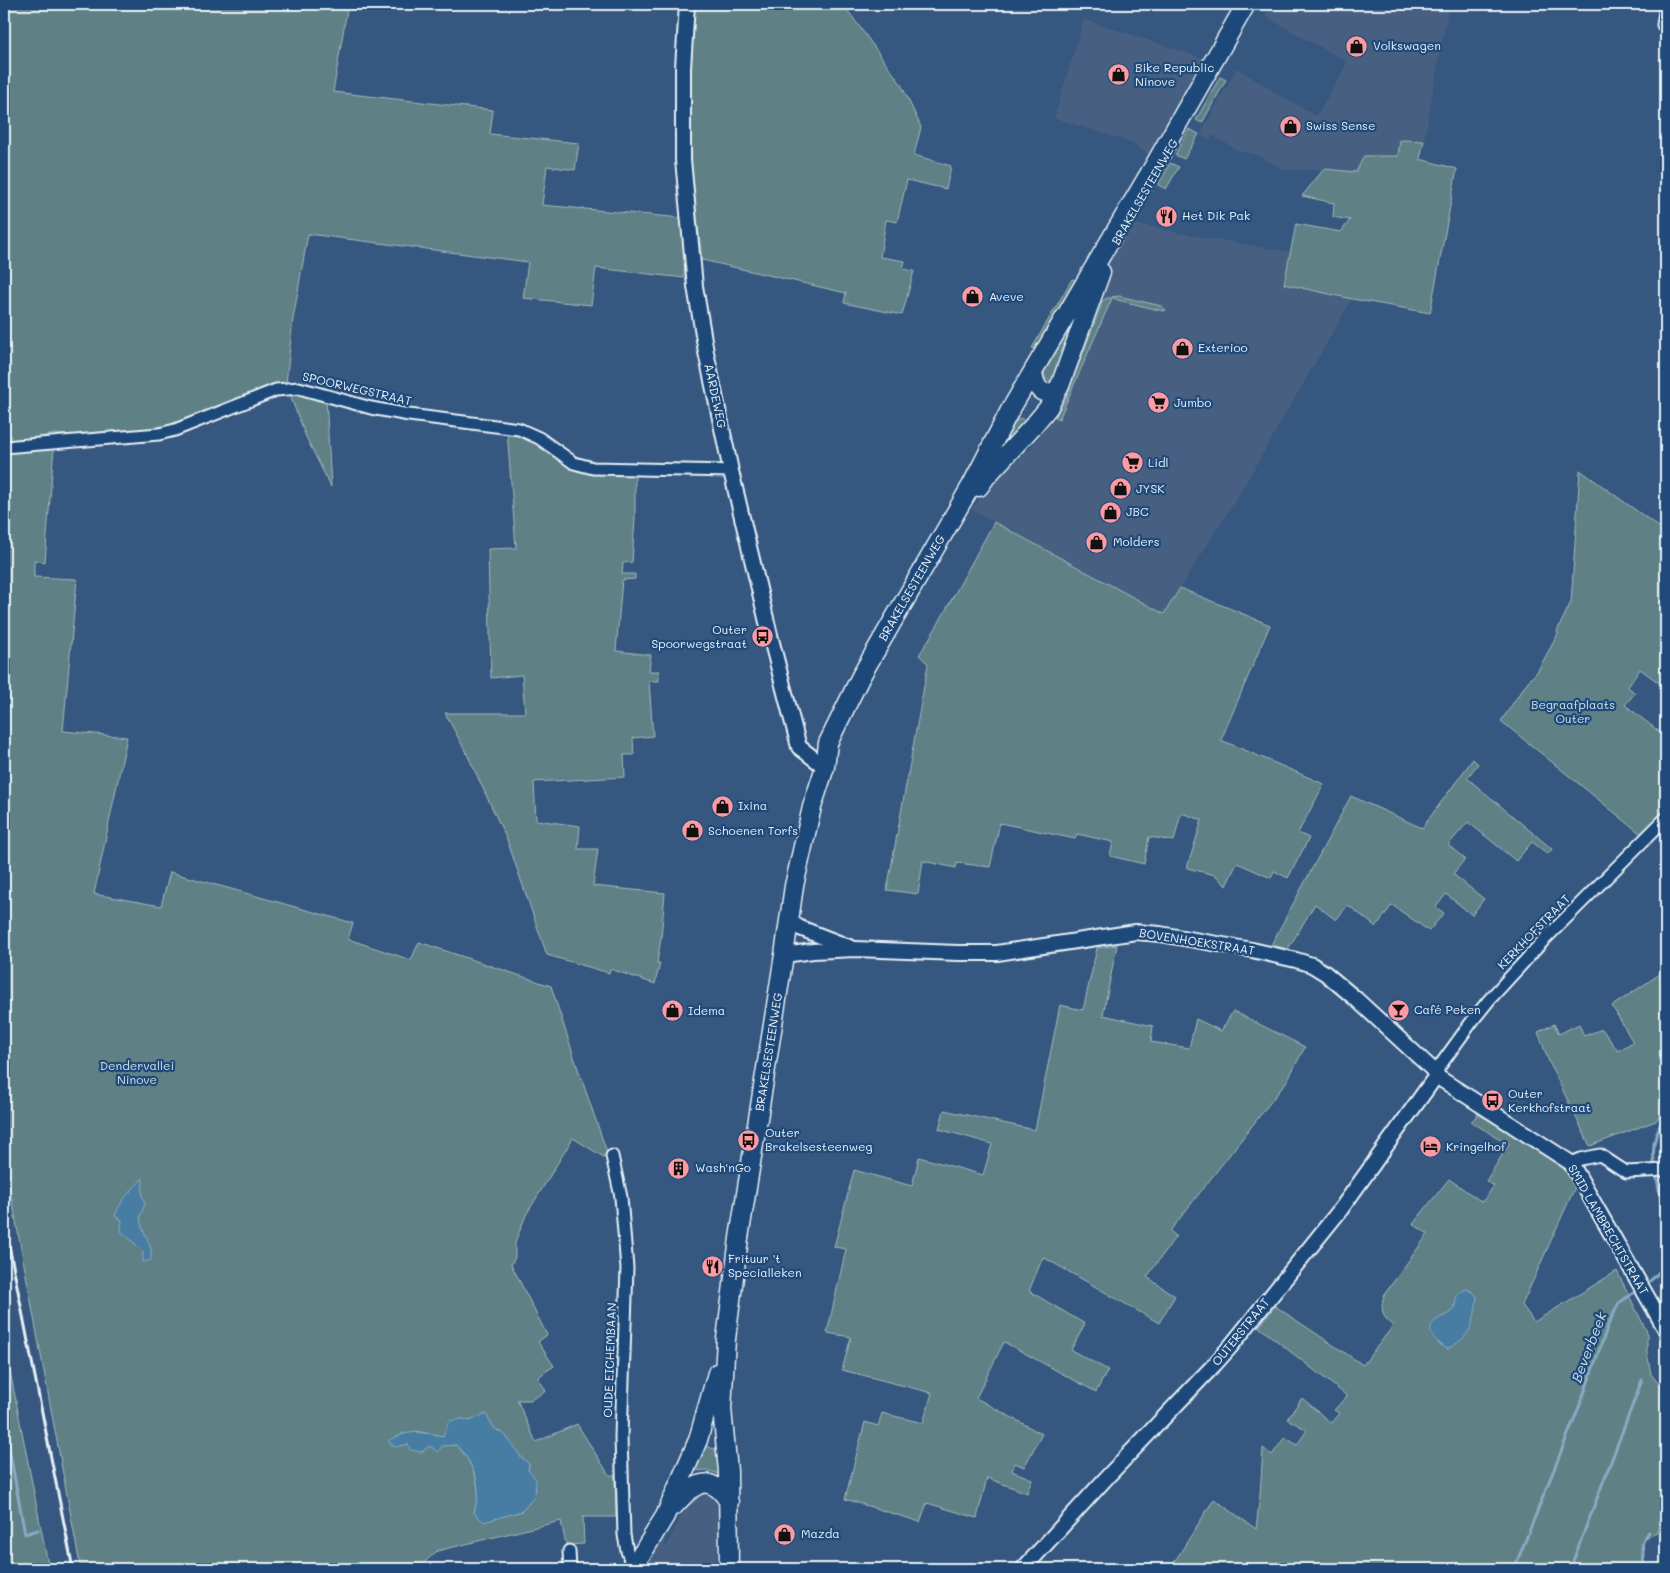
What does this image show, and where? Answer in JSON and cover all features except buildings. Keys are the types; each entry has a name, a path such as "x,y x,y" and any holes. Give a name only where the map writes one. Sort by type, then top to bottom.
{"main road":[{"name":"BRAKELSESTEENWEG","path":"729,1569 728,1470 722,1409 726,1339 739,1238 794,886 812,807 824,767 828,743 861,676 971,486 1009,412 1160,156 1246,4"},
{"name":"BRAKELSESTEENWEG","path":"824,767 844,734 863,688 887,640 959,516 986,477 1048,408 1058,390 1087,315 1099,275 1109,254 1253,4"},
{"path":"1033,372 1035,384 1040,390 1051,393 1058,390"},
{"path":"1009,412 1017,406 1028,408 1032,414 1033,426"},
{"name":"BRAKELSESTEENWEG","path":"665,1516 698,1440 726,1339"},
{"path":"631,1567 643,1552 665,1516 692,1487 700,1484 715,1486 729,1502"}],"street":[{"name":"AARDEWEG","path":"687,4 683,68 683,150 690,239 700,321 731,471 799,747 824,767"},
{"path":"1666,4 1663,25 1666,25"},
{"name":"SPOORWEGSTRAAT","path":"4,446 159,434 175,430 276,390 299,388 371,408 409,415 519,429 540,438 574,463 594,468 731,471"},
{"name":"KERKHOFSTRAAT","path":"1436,1076 1439,1067 1489,1000 1544,940 1666,818"},
{"name":"BOVENHOEKSTRAAT","path":"789,921 800,928 855,949"},
{"name":"BOVENHOEKSTRAAT","path":"784,955 813,951 855,949 997,953 1136,932 1160,934 1252,950 1312,965 1325,973 1432,1069 1436,1076"},
{"name":"SMID LAMBRECHTSTRAAT","path":"1436,1076 1571,1163 1666,1330"},
{"name":"OUTERSTRAAT","path":"1023,1569 1219,1359 1340,1209 1436,1076"},
{"path":"1571,1163 1587,1157 1600,1155 1626,1172 1664,1170"},
{"name":"OUDE EICHEMBAAN","path":"612,1156 621,1197 627,1268 622,1446 624,1535 631,1567"},
{"path":"569,1551 570,1569"}],"shaded area":[{"path":"1272,4 1449,4 1424,141 1400,140 1399,156 1364,156 1356,172 1324,169 1285,170 1255,154 1239,151 1212,135 1210,140 1200,135 1236,70 1235,67 1316,116 1340,76 1347,62 1265,16"},
{"path":"1084,19 1208,60 1153,158 1131,142 1054,118"},
{"path":"1131,223 1291,252 1285,284 1352,299 1240,493 1164,614 971,509 994,482 1029,449 1059,413 1101,306 1102,285 1111,256"},
{"path":"143,1178 142,1194 145,1204 140,1217 142,1228 151,1249 151,1260 143,1262 143,1251 121,1231 122,1220 115,1216 123,1200"},
{"path":"1467,1289 1477,1297 1473,1322 1467,1334 1447,1349 1432,1336 1431,1327 1438,1319 1453,1311 1458,1294"},
{"path":"486,1414 494,1428 505,1435 521,1457 529,1464 528,1470 536,1479 535,1496 522,1511 484,1522 474,1513 478,1498 475,1474 456,1445 442,1446 438,1452 430,1446 421,1452 410,1450 408,1444 395,1447 388,1441 415,1432 443,1436 449,1421 462,1419 470,1421"},
{"path":"703,1491 712,1493 720,1504 717,1569 629,1569 665,1516 665,1549 689,1499"}],"green space":[{"path":"4,4 348,4 333,92 493,110 490,134 579,143 575,170 547,166 542,205 682,218 685,259 684,278 596,268 591,305 523,298 528,262 308,234 293,319 286,384 159,430 75,436 56,434 4,443"},
{"path":"694,4 843,4 901,84 921,127 914,155 951,166 946,189 907,180 897,222 886,220 880,257 905,261 903,269 914,271 902,315 844,303 846,293 702,260 692,174 689,66"},
{"path":"1220,77 1226,80 1202,123 1196,120"},
{"path":"1189,129 1199,134 1184,159 1175,155"},
{"path":"1400,140 1424,141 1420,159 1457,169 1430,313 1284,284 1296,224 1341,232 1350,220 1333,217 1334,203 1302,196 1324,169 1356,172 1364,156 1398,156"},
{"path":"1170,163 1179,167 1166,189 1158,185"},
{"path":"1072,279 1076,280 1036,350 1032,348"},
{"path":"1086,296 1055,380 1047,380 1044,375 1044,369"},
{"path":"1119,296 1161,306 1166,310 1163,311 1112,297"},
{"path":"1107,298 1112,298 1059,419 1055,417 1065,400 1101,302"},
{"path":"296,392 326,398 331,487 306,437 291,398"},
{"path":"1021,418 1026,422 984,471 1010,425"},
{"path":"507,431 535,439 553,454 635,474 635,519 632,562 623,563 622,574 635,574 635,579 622,580 616,651 651,655 649,671 659,671 659,681 649,681 653,736 633,738 634,755 624,755 625,777 534,782 536,820 580,826 578,849 598,849 593,886 665,893 657,963 660,963 655,984 610,969 609,973 547,955 507,840 467,754 445,713 525,713 522,675 491,678 488,549 516,548"},
{"name":"Dendervallei Ninove","path":"54,447 45,562 34,560 34,577 77,579 63,731 127,737 94,894 161,906 170,872 353,923 348,939 411,960 419,942 551,986 610,1161 573,1138 526,1215 515,1243 515,1258 511,1264 547,1335 538,1342 554,1366 538,1377 546,1391 531,1400 517,1400 536,1442 577,1424 609,1475 615,1475 616,1517 583,1517 584,1544 566,1545 561,1521 437,1551 417,1569 90,1569 89,1564 80,1565 4,1157 4,452","holes":["486,1414 494,1428 505,1435 521,1457 529,1464 522,1511 484,1521 474,1513 478,1487 472,1467 456,1445 430,1446 408,1444 401,1434 415,1431 443,1436 462,1419 470,1421"]},
{"name":"Begraafplaats Outer","path":"1580,470 1666,532 1666,688 1640,669 1628,687 1635,693 1625,705 1666,737 1666,811 1641,834 1501,721 1528,681 1537,672 1558,634 1557,631 1571,602"},
{"path":"994,522 1164,614 1180,588 1270,625 1221,740 1324,784 1298,833 1309,838 1288,878 1274,871 1271,878 1237,863 1226,886 1215,875 1187,868 1202,820 1181,813 1174,841 1149,837 1144,864 1110,856 1113,842 1077,834 1075,839 1000,823 990,867 957,863 956,868 923,861 918,894 887,890 928,664 919,655"},
{"path":"1473,759 1478,764 1467,778 1552,849 1548,854 1532,842 1516,861 1468,822 1448,845 1465,859 1453,874 1484,899 1472,915 1446,894 1436,907 1444,913 1429,931 1392,905 1376,927 1348,905 1336,920 1315,904 1288,949 1271,945 1351,796 1422,828"},
{"path":"1117,945 1103,1015 1153,1026 1151,1042 1189,1048 1196,1019 1221,1031 1233,1011 1305,1047 1287,1081 1170,1231 1176,1236 1147,1277 1175,1296 1159,1323 1043,1257 1029,1291 1085,1324 1071,1350 1108,1370 1096,1392 1004,1342 976,1398 1042,1434 1024,1467 1015,1463 1012,1471 1032,1479 1027,1493 987,1478 977,1518 927,1503 920,1522 845,1499 865,1422 878,1426 882,1413 923,1423 932,1393 842,1370 851,1337 827,1333 846,1249 834,1247 854,1170 912,1186 919,1157 983,1175 992,1144 939,1129 944,1110 1035,1130 1060,1005 1083,1010 1097,948"},
{"path":"1666,970 1666,1107 1656,1121 1590,1146 1549,1062 1538,1032 1554,1024 1559,1034 1579,1024 1584,1036 1602,1029 1618,1051 1633,1042 1612,1006"},
{"path":"1478,1114 1532,1144 1557,1162 1576,1185 1522,1305 1534,1322 1617,1271 1647,1332 1647,1352 1651,1374 1666,1393 1666,1496 1657,1533 1643,1539 1645,1569 1170,1569 1214,1499 1256,1529 1263,1448 1272,1455 1285,1437 1297,1445 1307,1430 1287,1419 1302,1398 1331,1423 1339,1413 1334,1410 1347,1396 1259,1327 1275,1306 1363,1365 1393,1326 1386,1319 1383,1312 1384,1295 1428,1234 1413,1224 1449,1179 1482,1202 1494,1186 1486,1181 1509,1144 1471,1122","holes":["1477,1297 1471,1326 1448,1349 1439,1344 1431,1329 1435,1322 1454,1309 1454,1305"]},
{"path":"4,1340 49,1569 4,1569"},
{"path":"701,1444 723,1450 724,1476 707,1470 694,1471"}],"waterway":[{"name":"Beverbeek","path":"1655,1167 1654,1140 1666,1116"},
{"name":"Beverbeek","path":"1644,1286 1659,1272 1664,1261 1663,1222 1656,1173"},
{"name":"Beverbeek","path":"1514,1569 1581,1402 1608,1325 1619,1303 1639,1289"},
{"path":"1570,1569 1642,1380"},
{"path":"4,1421 25,1534 38,1530"},
{"path":"1644,1569 1642,1545 1648,1532"},
{"name":"Beverbeek","path":"4,1564 14,1569"},
{"path":"1516,1566 1528,1569"}],"railway":[{"path":"4,1220 73,1569"}],"place":[{"name":"Volkswagen","path":"1357,46"},
{"name":"Bike Republic Ninove","path":"1119,75"},
{"name":"Swiss Sense","path":"1290,126"},
{"name":"Het Dik Pak","path":"1166,216"},
{"name":"Aveve","path":"973,297"},
{"name":"Exterioo","path":"1182,348"},
{"name":"Jumbo","path":"1158,403"},
{"name":"Lidl","path":"1132,463"},
{"name":"JYSK","path":"1120,489"},
{"name":"JBC","path":"1110,512"},
{"name":"Molders","path":"1097,542"},
{"name":"Outer Spoorwegstraat","path":"763,637"},
{"name":"Ixina","path":"722,806"},
{"name":"Schoenen Torfs","path":"692,831"},
{"name":"Café Peken","path":"1398,1010"},
{"name":"Idema","path":"672,1011"},
{"name":"Outer Kerkhofstraat","path":"1492,1101"},
{"name":"Outer Brakelsesteenweg","path":"749,1140"},
{"name":"Kringelhof","path":"1430,1147"},
{"name":"Wash'nGo","path":"679,1168"},
{"name":"Frituur 't Specialleken","path":"712,1266"},
{"name":"Mazda","path":"785,1534"}]}
